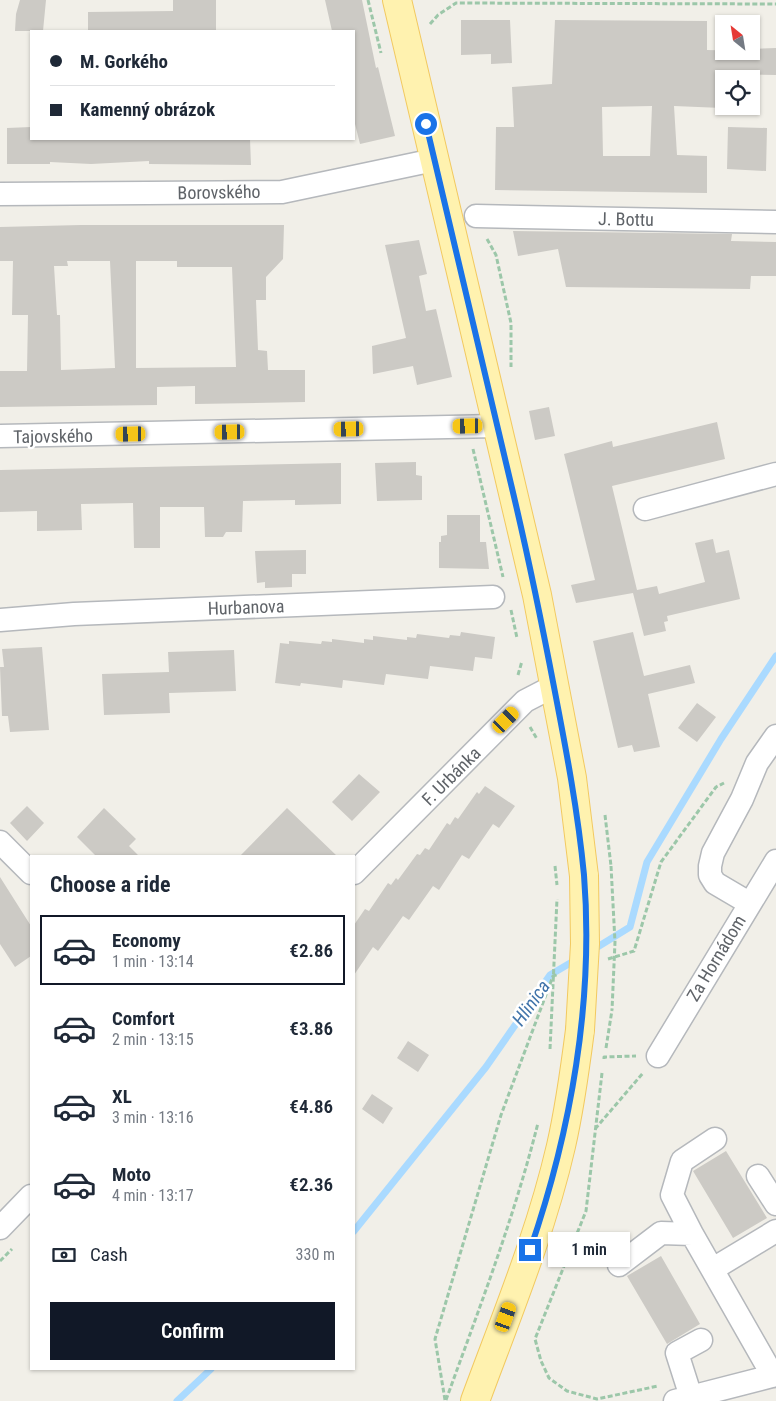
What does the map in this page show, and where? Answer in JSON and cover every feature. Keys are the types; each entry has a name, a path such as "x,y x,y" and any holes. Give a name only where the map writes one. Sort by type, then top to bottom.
{"main road":[{"path":"397,0 537,595 572,778 584,876 585,944 580,1030 573,1088 561,1147 542,1216 476,1401"}],"street":[{"name":"Borovského","path":"0,194 282,192 434,160"},
{"name":"J. Bottu","path":"476,216 776,222"},
{"name":"Tajovského","path":"0,436 497,426"},
{"path":"645,509 776,474"},
{"name":"Hurbanova","path":"0,620 84,614 493,597"},
{"name":"F. Urbánka","path":"355,872 525,701 554,686"},
{"path":"748,903 716,883 710,875 710,866 713,853 742,799 757,763 776,736"},
{"path":"0,842 30,872"},
{"name":"Za Hornádom","path":"650,1052 776,860"},
{"path":"701,1340 678,1353 683,1399 775,1375 712,1269 672,1195 682,1160 715,1139"},
{"path":"758,1176 776,1204"},
{"path":"0,1228 30,1197"},
{"path":"712,1269 776,1231"},
{"path":"619,1265 661,1233 692,1234"}],"path":[{"path":"429,28 430,22 456,3 776,4"},
{"path":"476,216 496,255 511,323 511,375"},
{"path":"598,1401 567,1391 549,1378 541,1361 535,1339 586,1211 604,1057 612,1010 615,942 612,866 604,808"},
{"path":"549,1058 557,896"},
{"path":"604,1057 638,1056 650,1052"},
{"path":"595,1130 650,1052"},
{"path":"445,1401 486,1291 514,1207 540,1114"}],"building":[{"path":"20,0 46,0 43,30 15,31 16,14"},
{"path":"173,0 216,0 216,30 88,30 88,12 173,11"},
{"path":"325,0 362,0 376,68 378,67 395,136 360,144 355,124 355,30 332,30"},
{"path":"461,20 510,20 512,63 491,64 491,54 461,55"},
{"path":"555,20 707,21 707,50 715,50 715,60 760,60 760,49 776,48 776,75 760,75 760,70 715,70 715,108 674,106 677,155 707,156 707,193 495,190 496,127 514,127 512,87 552,84","holes":["652,106 650,156 603,156 602,107"]},
{"path":"30,127 30,140 250,140 251,165 149,164 149,161 91,164 50,162 50,164 7,164 7,128"},
{"path":"728,127 767,128 766,171 727,169"},
{"path":"284,225 283,259 266,277 266,300 256,300 258,350 267,351 268,370 305,370 305,402 195,404 195,386 157,387 157,405 0,407 0,371 27,371 28,315 12,315 13,261 0,261 0,227","holes":["67,261 110,261 115,368 61,370 60,315 57,315 54,266 68,266","136,261 177,261 177,267 232,267 236,367 136,368"]},
{"path":"513,231 732,234 731,241 776,242 776,276 751,276 750,289 566,287 558,249 518,256"},
{"path":"419,240 427,274 419,276 426,311 436,309 452,377 417,385 413,366 373,374 372,346 406,338 385,245"},
{"path":"549,407 555,436 535,440 529,411"},
{"path":"717,422 725,459 612,486 637,590 657,586 659,594 705,582 695,543 713,539 716,553 729,550 740,599 667,616 668,621 664,622 666,631 644,636 633,593 576,603 571,585 595,580 564,454 612,441 613,447"},
{"path":"416,462 416,475 422,476 422,500 377,501 375,463"},
{"path":"341,463 341,504 295,505 295,500 243,501 242,532 226,532 223,537 205,537 204,507 160,507 160,548 134,548 133,503 81,504 82,530 37,531 37,511 0,512 0,470"},
{"path":"447,515 480,515 480,542 486,542 489,569 439,568 439,542 441,542 441,536 447,535"},
{"path":"306,550 306,574 292,574 292,587 265,588 265,582 257,583 255,551"},
{"path":"461,632 495,637 492,659 475,657 473,671 430,666 428,679 386,674 384,685 343,680 342,688 301,683 300,686 275,683 280,643 289,644 289,641 321,644 322,641 332,642 332,639 364,643 364,639 373,640 373,636 407,640 407,637 416,638 417,634 449,638 450,635 460,636"},
{"path":"633,632 644,676 690,665 695,683 648,694 660,747 634,752 632,745 618,748 593,641"},
{"path":"42,647 49,730 10,732 8,716 2,716 0,667 4,667 2,649"},
{"path":"234,650 236,691 169,693 170,713 104,715 102,674 169,672 168,652"},
{"path":"697,703 716,717 697,742 678,728"},
{"path":"359,774 380,792 352,821 332,802"},
{"path":"485,786 515,806 499,828 493,824 469,859 462,855 439,890 433,886 409,920 403,916 378,951 373,947 355,974 355,924 365,909 369,911 388,883 391,885 396,878 398,880 417,854 420,855 425,848 429,850 447,823 450,825 455,817 458,819 477,792 479,794"},
{"path":"27,806 44,823 27,841 10,823"},
{"path":"104,808 136,839 129,846 138,855 95,855 77,837"},
{"path":"287,808 336,855 241,855"},
{"path":"0,877 30,924 30,957 15,967 0,944"},
{"path":"408,1041 429,1055 418,1072 397,1058"},
{"path":"372,1094 393,1108 383,1124 362,1109"},
{"path":"726,1151 767,1218 733,1238 693,1171"},
{"path":"661,1256 700,1324 667,1344 627,1276"}],"waterway":[{"name":"Hlinica","path":"591,951 630,927 647,862 721,739 776,656"},
{"name":"Hlinica","path":"355,1230 486,1067 550,975 577,959"},
{"name":"Hlinica","path":"177,1401 210,1370"}],"route":[{"path":"426,124 537,595 572,778 584,876 585,944 580,1030 573,1088 561,1147 542,1216 530,1250"}]}
